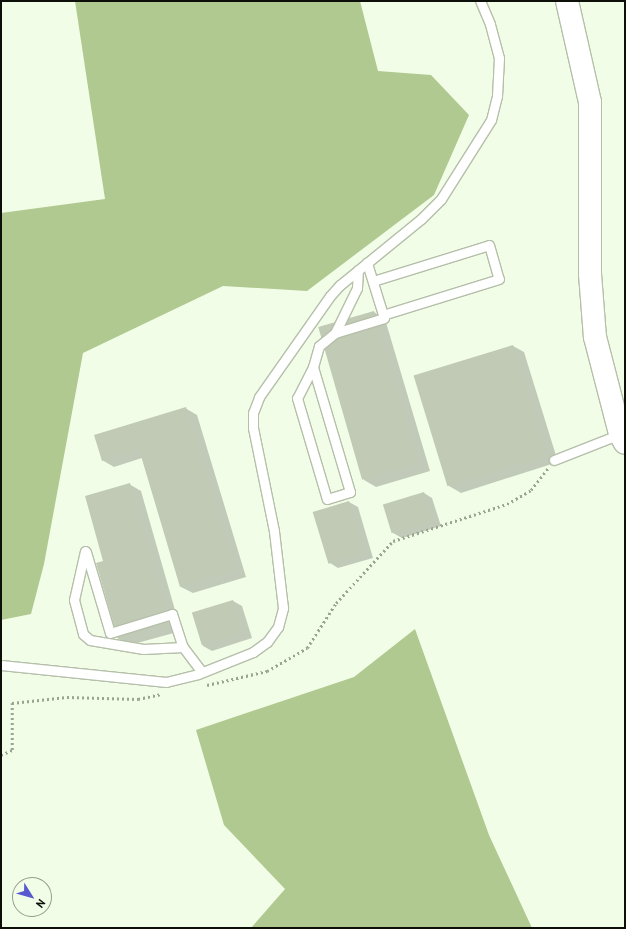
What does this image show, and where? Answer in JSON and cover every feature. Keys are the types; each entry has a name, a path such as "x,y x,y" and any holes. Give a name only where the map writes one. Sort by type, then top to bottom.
{"street":[{"path":"567,1 590,102 590,274 595,337 622,438"}],"lane":[{"path":"1,665 166,682 202,672 253,652 267,642 278,627 282,608 274,531 253,428 253,413 259,397 330,296 358,270 421,219 441,199 491,120 497,96 499,58 490,24 480,1"},
{"path":"373,281 489,245 499,280 383,315"},
{"path":"313,367 350,492 327,499 297,398 313,367 319,346 335,333 384,318 367,263"},
{"path":"335,333 357,288 358,270"},
{"path":"554,460 622,438"},
{"path":"183,647 143,649 90,640 83,634 74,600 85,551 110,633 172,614 183,647 202,672"}],"green space":[{"path":"75,1 360,1 378,71 431,75 469,115 434,195 307,291 223,286 83,353 44,564 31,614 1,620 1,213 105,199"},
{"path":"415,629 489,835 532,928 251,928 285,889 224,825 196,730 354,677"}],"building":[{"path":"374,311 418,464 362,480 318,327"},
{"path":"513,345 547,456 447,486 414,375"},
{"path":"186,407 235,571 180,587 139,449 102,461 94,435"},
{"path":"130,483 170,624 118,639 96,563 103,561 85,496"},
{"path":"424,492 433,521 392,533 383,505"},
{"path":"349,501 365,553 328,564 313,512"},
{"path":"233,600 243,633 202,645 192,613"}]}
